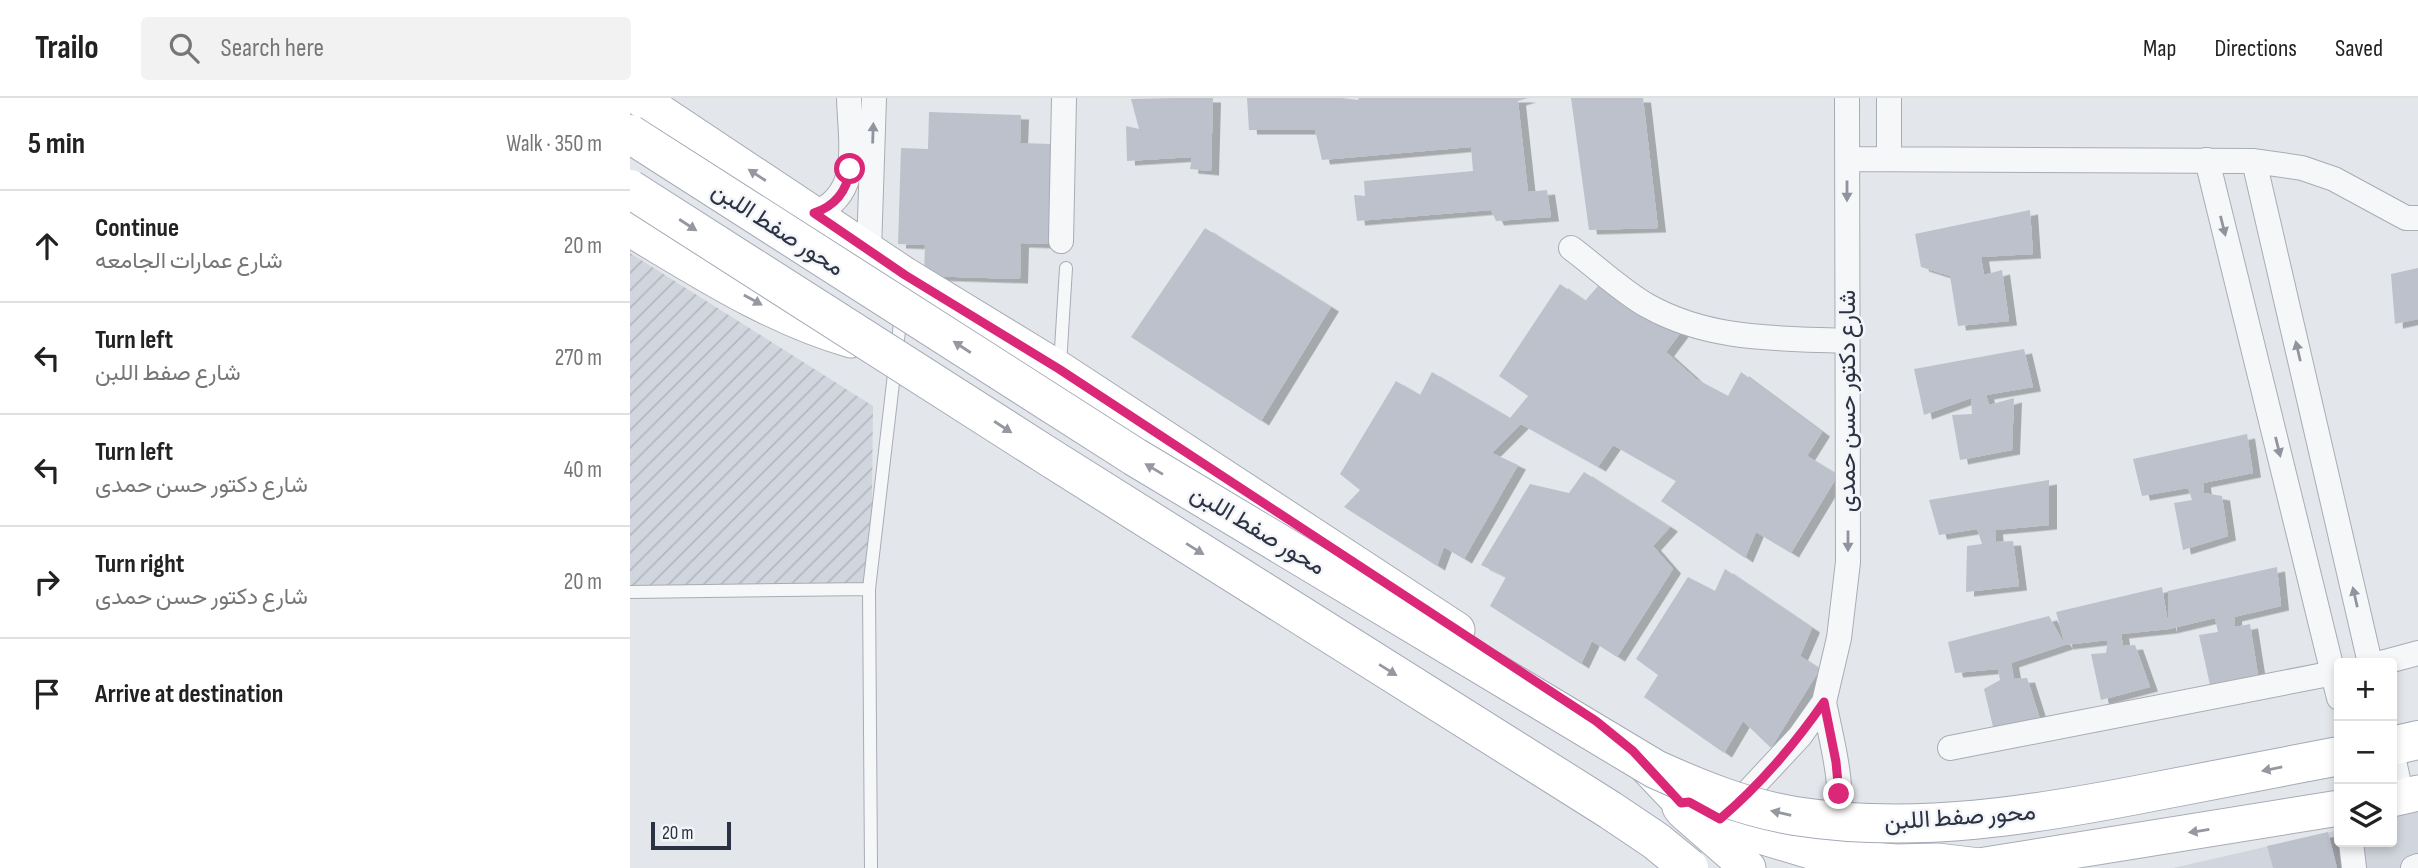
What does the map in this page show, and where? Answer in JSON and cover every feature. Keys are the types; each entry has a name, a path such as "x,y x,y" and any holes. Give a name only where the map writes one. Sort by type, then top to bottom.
{"main road":[{"name":"محور صفط اللبن","path":"630,134 1135,457 1655,769 1694,787 1793,816 1894,824 1949,823 2018,816 2105,802 2334,757"},
{"name":"محور صفط اللبن","path":"630,189 1610,810 1656,841 1689,868"},
{"path":"2397,745 2418,740"}],"street":[{"path":"639,98 905,275 1059,369 1596,721 1633,751 1681,803 1683,811 1748,868"},
{"path":"814,213 823,210 838,198 849,179 849,98"},
{"path":"869,250 874,98"},
{"path":"1061,241 1064,98"},
{"name":"شارع دكتور حسن حمدى","path":"1720,819 1800,736 1824,702 1839,638 1848,562 1847,98"},
{"path":"1889,98 1889,159"},
{"path":"1847,159 2254,161 2302,168 2334,179 2406,218 2418,218"},
{"path":"2207,160 2334,665"},
{"path":"2254,161 2369,658"},
{"path":"630,229 768,309 825,333 881,349"},
{"path":"1571,248 1647,306 1691,325 1737,336 1847,341"},
{"path":"2397,659 2418,653"},
{"path":"1950,748 2334,673"},
{"name":"شارع دكتور حسن حمدى","path":"1824,702 1836,762 1839,794 1836,828 1826,862"},
{"path":"2397,770 2404,796"},
{"path":"1681,803 1689,802 1747,832 1826,862 1937,861 1973,867 2334,809"},
{"path":"2352,847 2354,868"},
{"path":"2413,868 2418,866"}],"lane":[{"path":"1059,369 1066,268"},
{"path":"871,868 869,589 905,275"},
{"path":"630,592 869,589"}],"shaded area":[{"path":"630,253 873,406 871,587 630,588"},
{"path":"2418,811 2418,868 2173,868 2334,831 2334,847 2397,847 2397,816"}],"building":[{"path":"1213,98 1211,171 1190,169 1192,157 1127,161 1126,126 1139,129 1131,99"},
{"path":"1247,98 1528,98 1518,101 1528,192 1547,190 1551,217 1496,221 1491,210 1357,221 1354,195 1365,196 1364,181 1473,171 1471,147 1322,160 1315,130 1249,130"},
{"path":"1571,98 1643,98 1658,228 1589,230"},
{"path":"929,112 1021,115 1020,143 1051,144 1049,244 1021,243 1020,279 924,276 925,245 898,244 901,148 928,149"},
{"path":"2030,210 2033,254 1981,257 1984,275 2002,270 2009,321 1958,326 1950,276 1921,267 1915,234"},
{"path":"1205,228 1331,307 1261,421 1131,337"},
{"path":"2418,268 2418,319 2395,324 2391,274"},
{"path":"1560,284 1585,301 1598,286 1681,332 1666,352 1696,379 1728,396 1741,372 1822,432 1807,456 1838,475 1791,553 1756,532 1745,558 1661,501 1676,481 1613,445 1598,467 1521,424 1492,453 1518,465 1464,559 1444,547 1437,566 1344,507 1360,490 1340,474 1396,381 1420,395 1432,372 1510,418 1528,396 1499,376"},
{"path":"2024,349 2033,387 1986,395 1989,405 2014,398 2012,450 1960,460 1952,415 1972,414 1971,398 1924,415 1914,369"},
{"path":"2247,434 2253,473 2203,483 2204,493 2222,496 2228,536 2183,550 2174,503 2192,500 2188,488 2142,496 2133,459"},
{"path":"1584,472 1670,527 1653,546 1673,569 1617,657 1592,641 1581,664 1490,606 1506,577 1481,565 1530,484 1569,493"},
{"path":"2049,480 2049,525 1995,530 1996,542 2013,541 2019,586 1966,592 1967,546 1982,544 1977,529 1939,535 1929,500"},
{"path":"2277,567 2281,606 2234,617 2235,627 2250,624 2258,675 2210,685 2199,635 2218,632 2215,618 2169,629 2168,591"},
{"path":"1725,569 1812,628 1800,656 1820,669 1771,748 1743,721 1724,753 1644,697 1658,675 1636,659 1688,577 1715,591"},
{"path":"2162,587 2169,629 2121,634 2123,646 2135,645 2150,687 2101,700 2091,654 2106,653 2108,640 2065,645 2056,612"},
{"path":"2049,616 2065,645 2011,663 2014,679 2027,678 2040,719 1994,731 1984,689 2000,680 1998,669 1955,673 1948,642"},
{"path":"2328,832 2337,868 2273,868 2267,846"}],"route":[{"path":"850,169 849,179 838,198 823,210 814,213 905,275 1059,369 1596,721 1633,751 1681,803 1689,802 1720,819 1735,807 1800,736 1824,702 1836,762 1839,794"}]}
